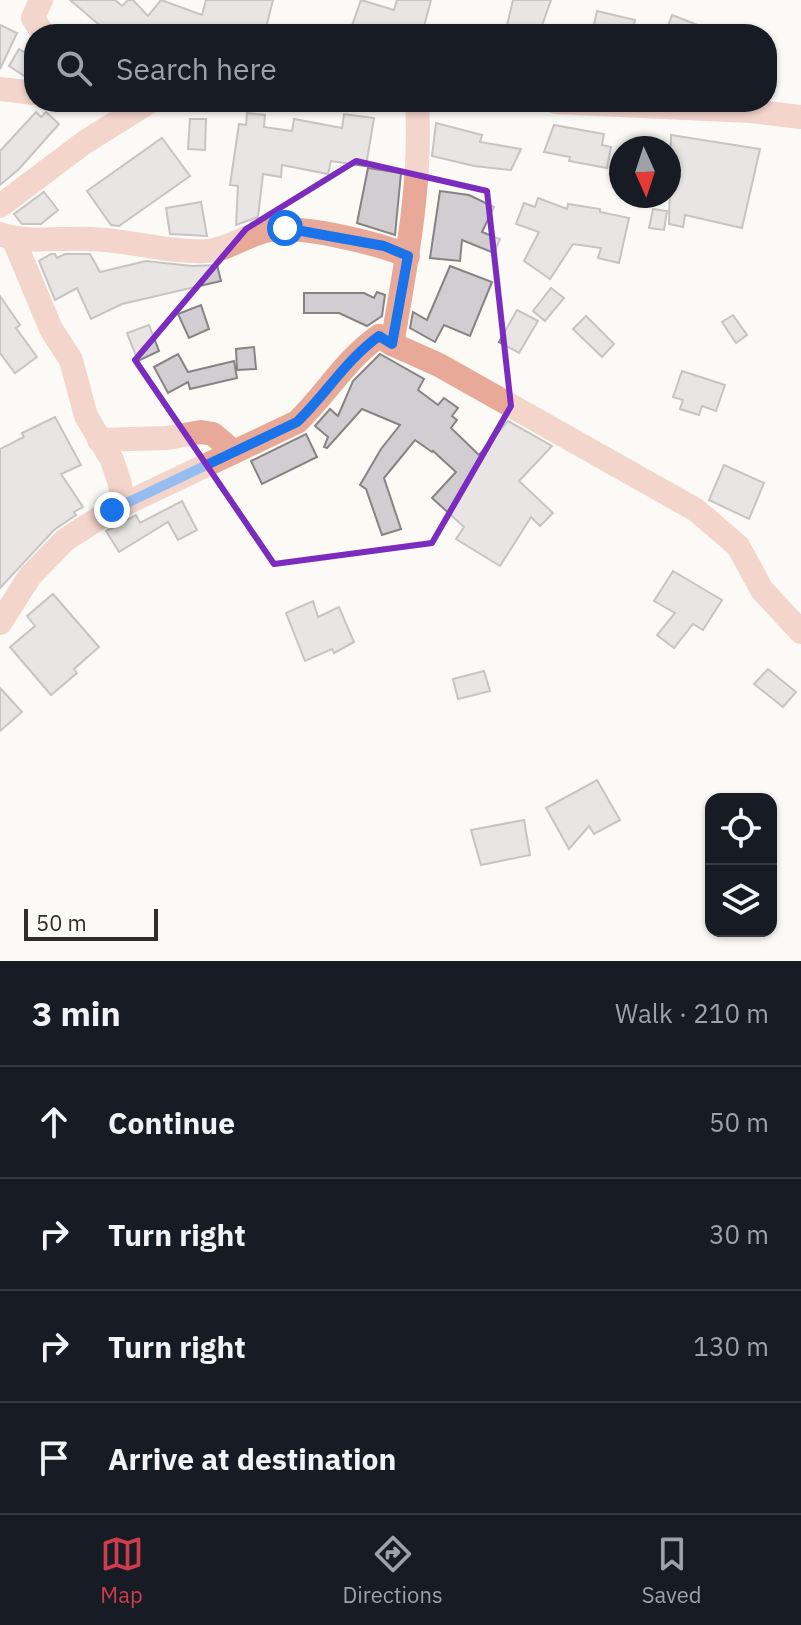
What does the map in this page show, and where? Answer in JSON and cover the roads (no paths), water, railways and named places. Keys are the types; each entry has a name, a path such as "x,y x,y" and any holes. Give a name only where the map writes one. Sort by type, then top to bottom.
{"street":[{"path":"37,24 33,18 41,0"},
{"path":"0,206 85,142 133,112"},
{"path":"392,344 408,256 420,143 418,112"},
{"path":"758,112 801,117"},
{"path":"122,505 120,484 112,460 86,416 71,360 51,329 7,236 94,239 183,252 212,251 263,231 285,228 384,246 408,256"},
{"path":"0,623 30,576 65,540 122,505 297,422 315,405 356,352 379,336 439,365 696,510 738,546 762,590 801,632"},
{"path":"99,440 167,438 201,432 213,434 234,452"}]}
